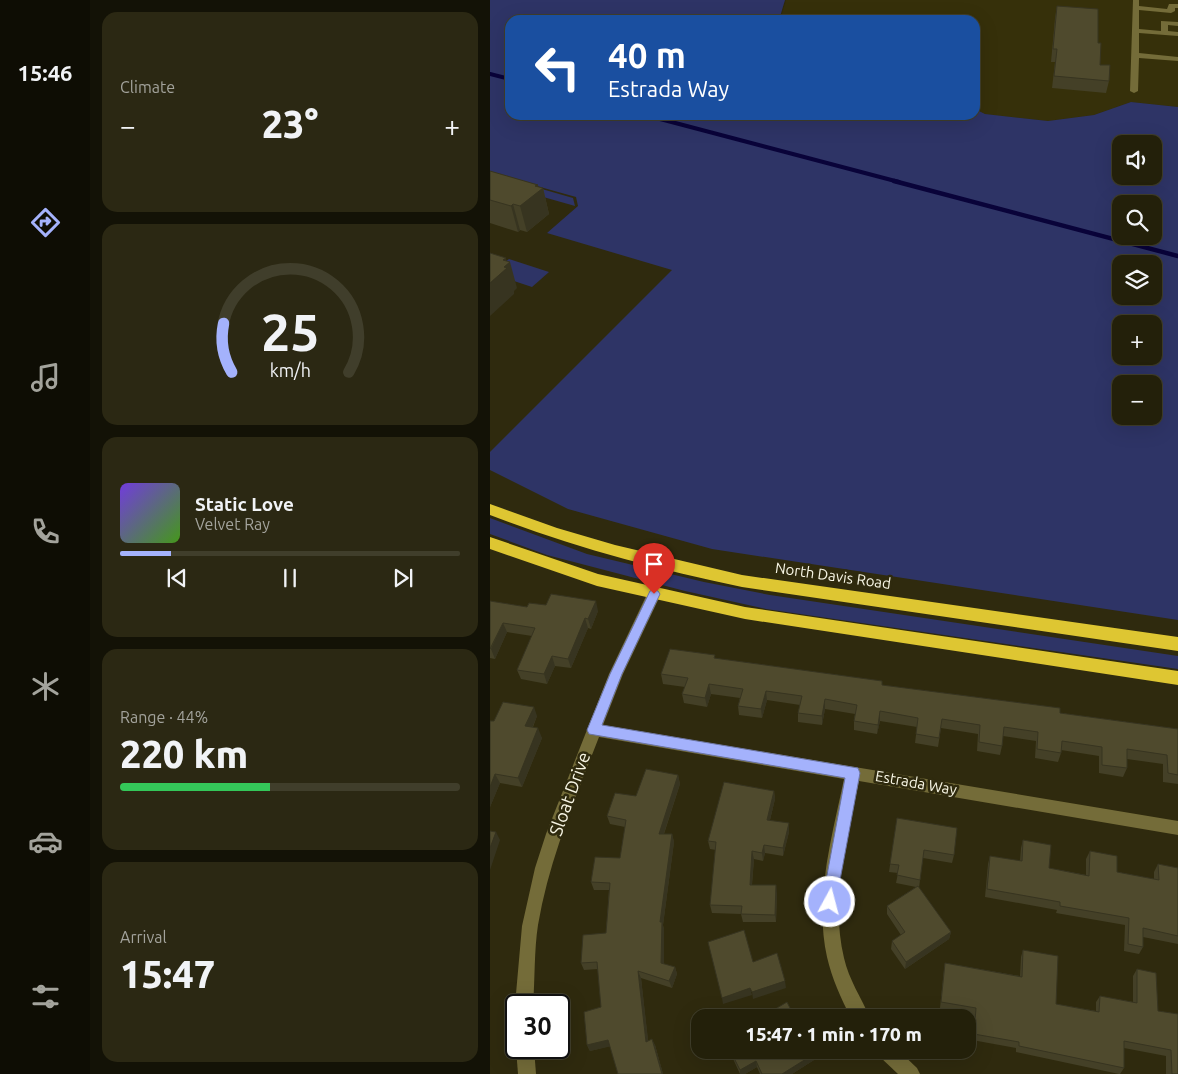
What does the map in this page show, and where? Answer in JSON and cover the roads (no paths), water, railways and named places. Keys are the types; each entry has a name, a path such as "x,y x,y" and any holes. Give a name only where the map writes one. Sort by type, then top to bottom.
{"highway":[{"name":"North Davis Road","path":"490,509 579,541 697,572 1178,644"},
{"path":"490,543 589,578 745,613 1178,678"}],"street":[{"path":"1134,91 1136,4 1171,11 1171,5 1178,6"},
{"path":"1165,33 1164,23 1178,24"},
{"path":"1136,31 1178,34"},
{"path":"1135,56 1178,59"},
{"name":"Sloat Drive","path":"524,994 526,953 535,898 554,834 616,674 654,594"},
{"name":"Estrada Way","path":"594,730 1178,828"},
{"path":"853,773 832,885 829,916 834,954 847,992 856,1009"},
{"path":"526,1059 527,1074"},
{"path":"895,1059 911,1074"}],"waterway":[{"path":"490,74 505,78"},
{"path":"664,120 899,182"},
{"path":"894,181 1178,256"}]}
